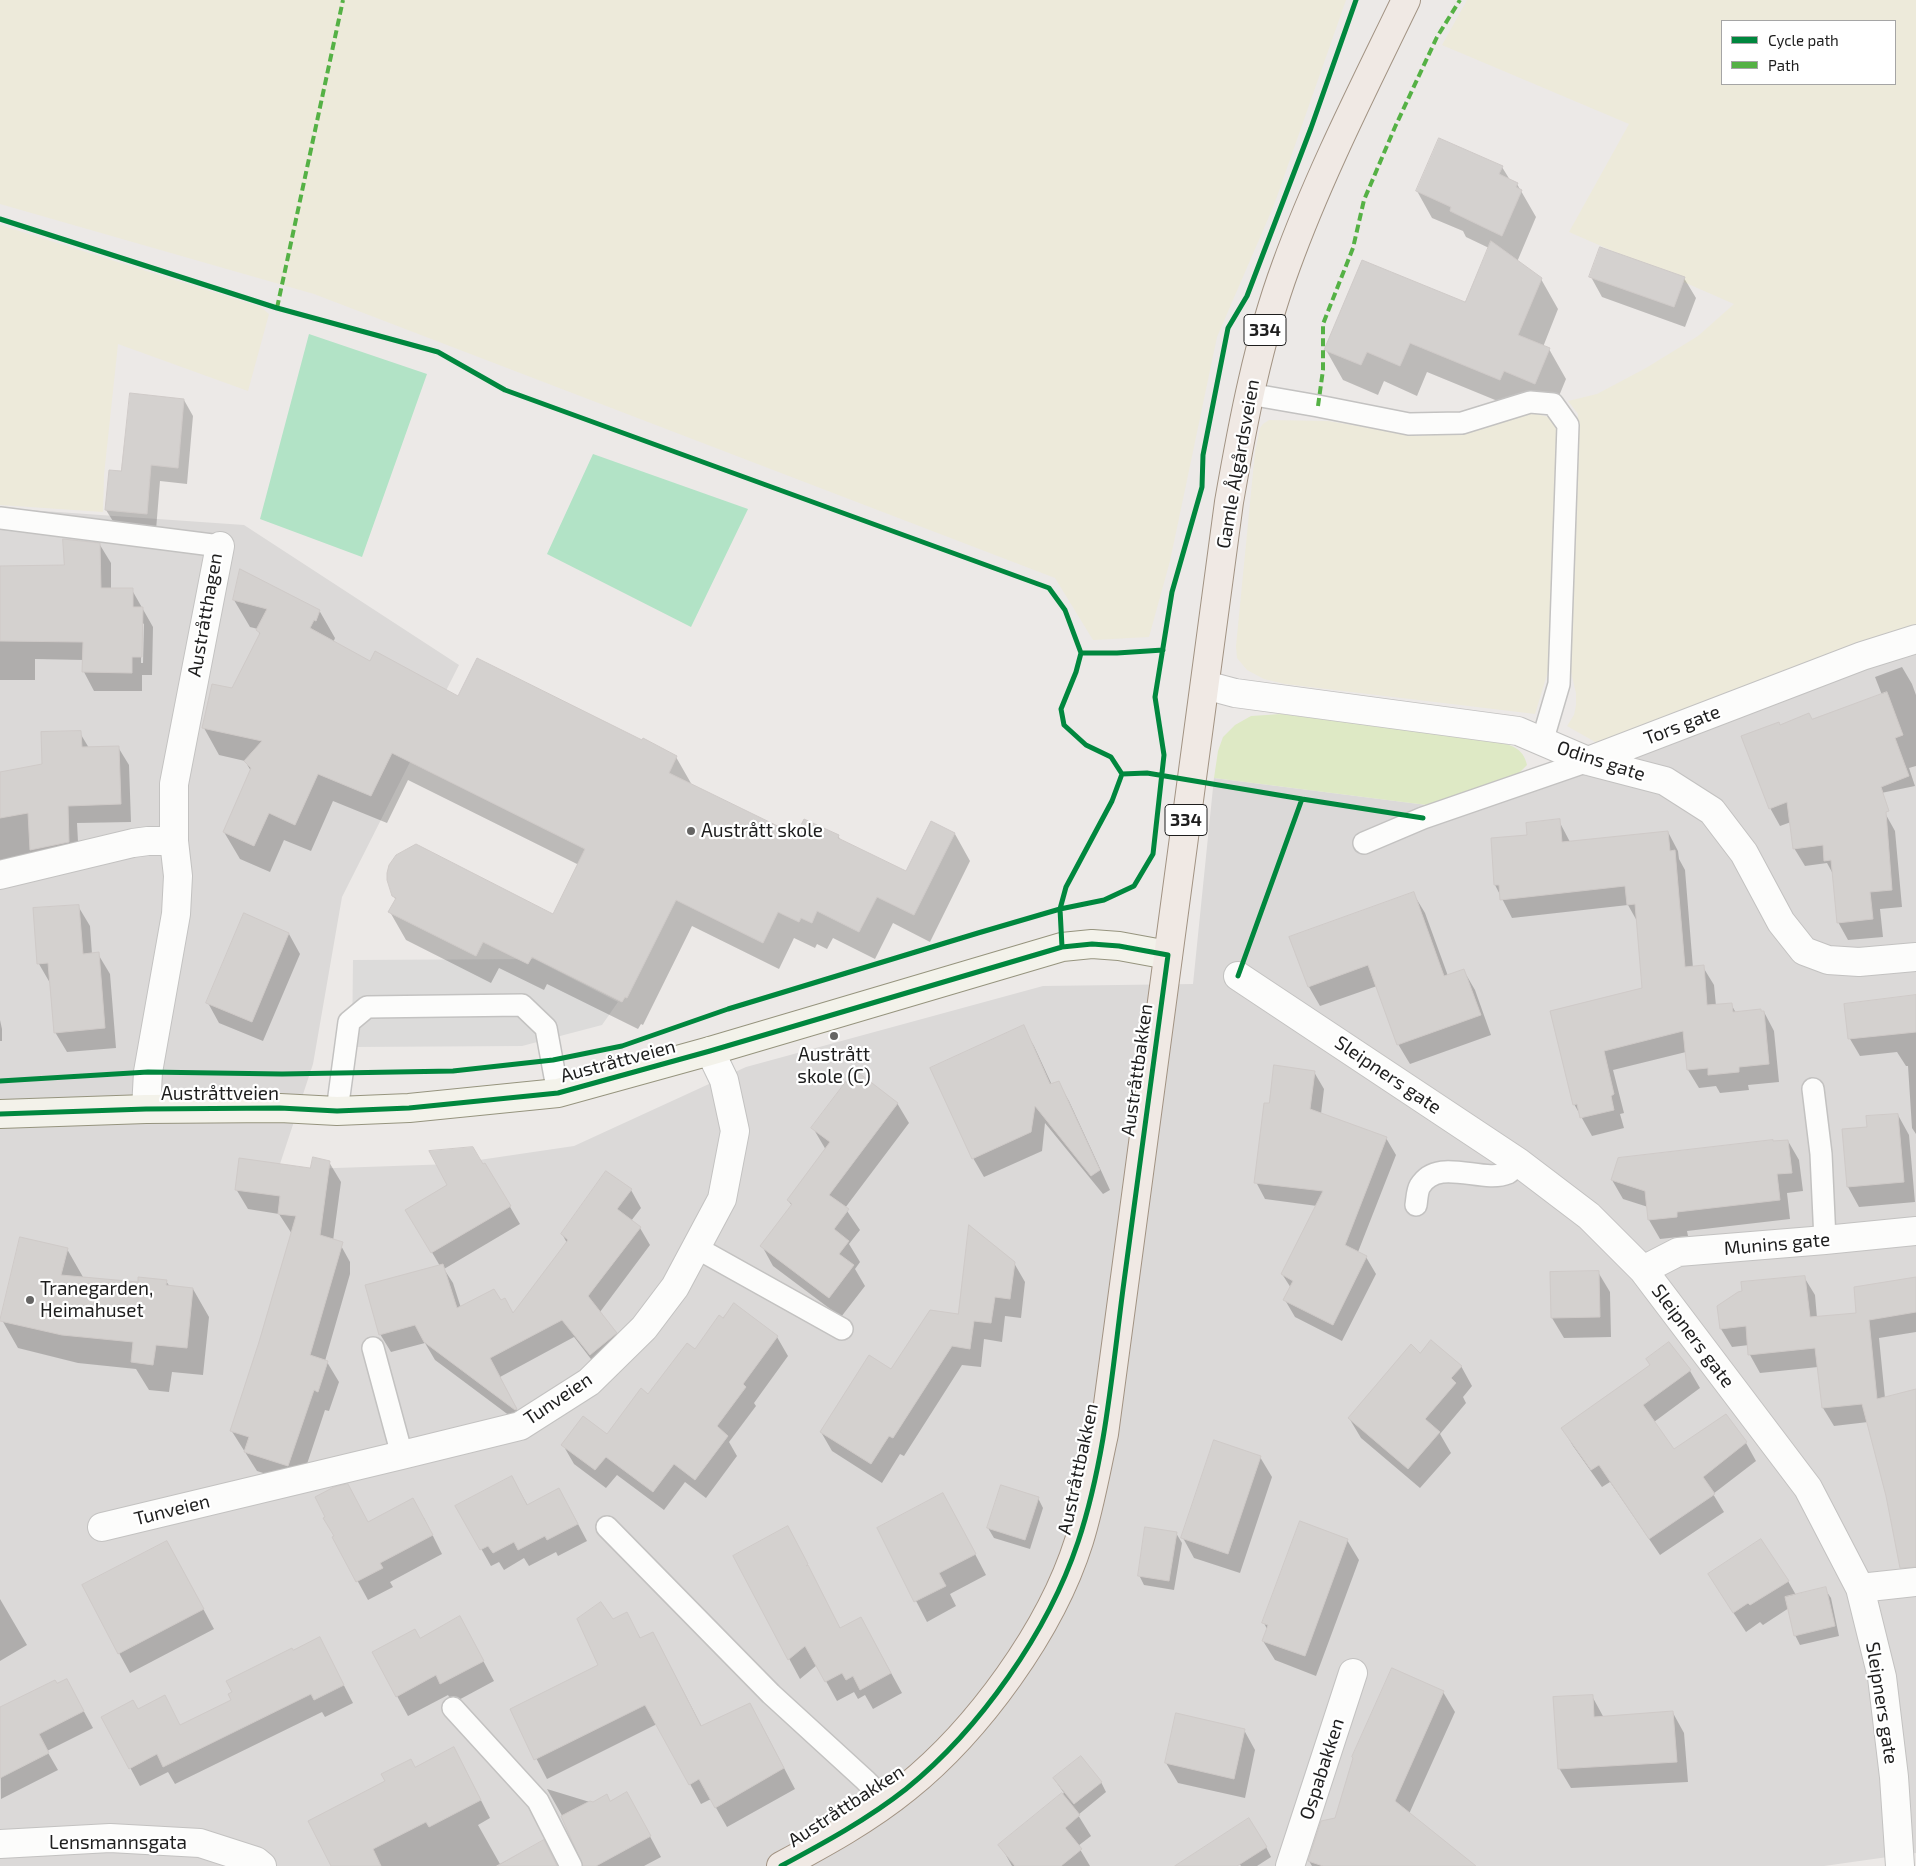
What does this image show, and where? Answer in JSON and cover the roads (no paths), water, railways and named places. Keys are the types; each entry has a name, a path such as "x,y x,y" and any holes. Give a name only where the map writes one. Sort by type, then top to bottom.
{"main road":[{"name":"Gamle Ålgårdsveien","path":"1168,955 1229,502 1249,394 1269,318 1286,266 1331,160 1406,0"},
{"name":"Austråttveien","path":"0,1114 146,1109 280,1108 337,1111 409,1108 558,1093 710,1051 1062,947 1092,944 1119,946 1168,955"},
{"name":"Austråttbakken","path":"781,1866 835,1836 887,1802 906,1788 954,1743 996,1693 1042,1626 1078,1542 1104,1434 1168,955"}],"street":[{"name":"Austråtthagen","path":"146,1109 148,1072 176,914 178,876 174,841 174,784 220,546"},
{"name":"Tors gate","path":"1588,761 1862,656 1916,639"},
{"name":"Odins gate","path":"1205,685 1235,693 1518,731 1588,761 1665,781 1712,811 1744,853 1781,922 1804,951 1828,960 1859,962 1916,957"},
{"path":"0,875 134,843 174,841"},
{"name":"Sleipners gate","path":"1238,976 1518,1162 1589,1216 1643,1270 1808,1488 1860,1588 1882,1677 1894,1777 1900,1866"},
{"name":"Tunveien","path":"102,1527 520,1426 589,1382 644,1328 675,1287 722,1199 735,1131 724,1080 710,1051"},
{"name":"Munins gate","path":"1643,1270 1678,1252 1916,1231"},
{"path":"1860,1588 1916,1582"},
{"name":"Ospabakken","path":"1290,1866 1353,1673"},
{"name":"Lensmannsgata","path":"0,1844 110,1838 200,1843 256,1862 262,1866"}],"lane":[{"path":"1249,394 1409,424 1462,424 1530,402 1553,404 1568,425 1560,684 1542,742"},
{"name":"Austråtthagen","path":"0,518 220,546"},
{"name":"Tors gate","path":"1364,843 1423,818 1588,761"},
{"path":"337,1111 349,1022 367,1007 522,1005 546,1028 558,1093"},
{"path":"1813,1089 1821,1154 1825,1240"},
{"path":"1416,1205 1419,1187 1436,1173 1453,1172 1495,1175 1509,1173 1518,1162"},
{"path":"696,1248 842,1330"},
{"path":"373,1348 402,1455"},
{"path":"606,1527 771,1694 887,1802"},
{"path":"454,1708 538,1801 571,1866"}],"place":[{"name":"Austrått skole","path":"691,831"},
{"name":"Austrått skole (C)","path":"834,1036"},
{"name":"Tranegarden, Heimahuset","path":"30,1300"}]}
